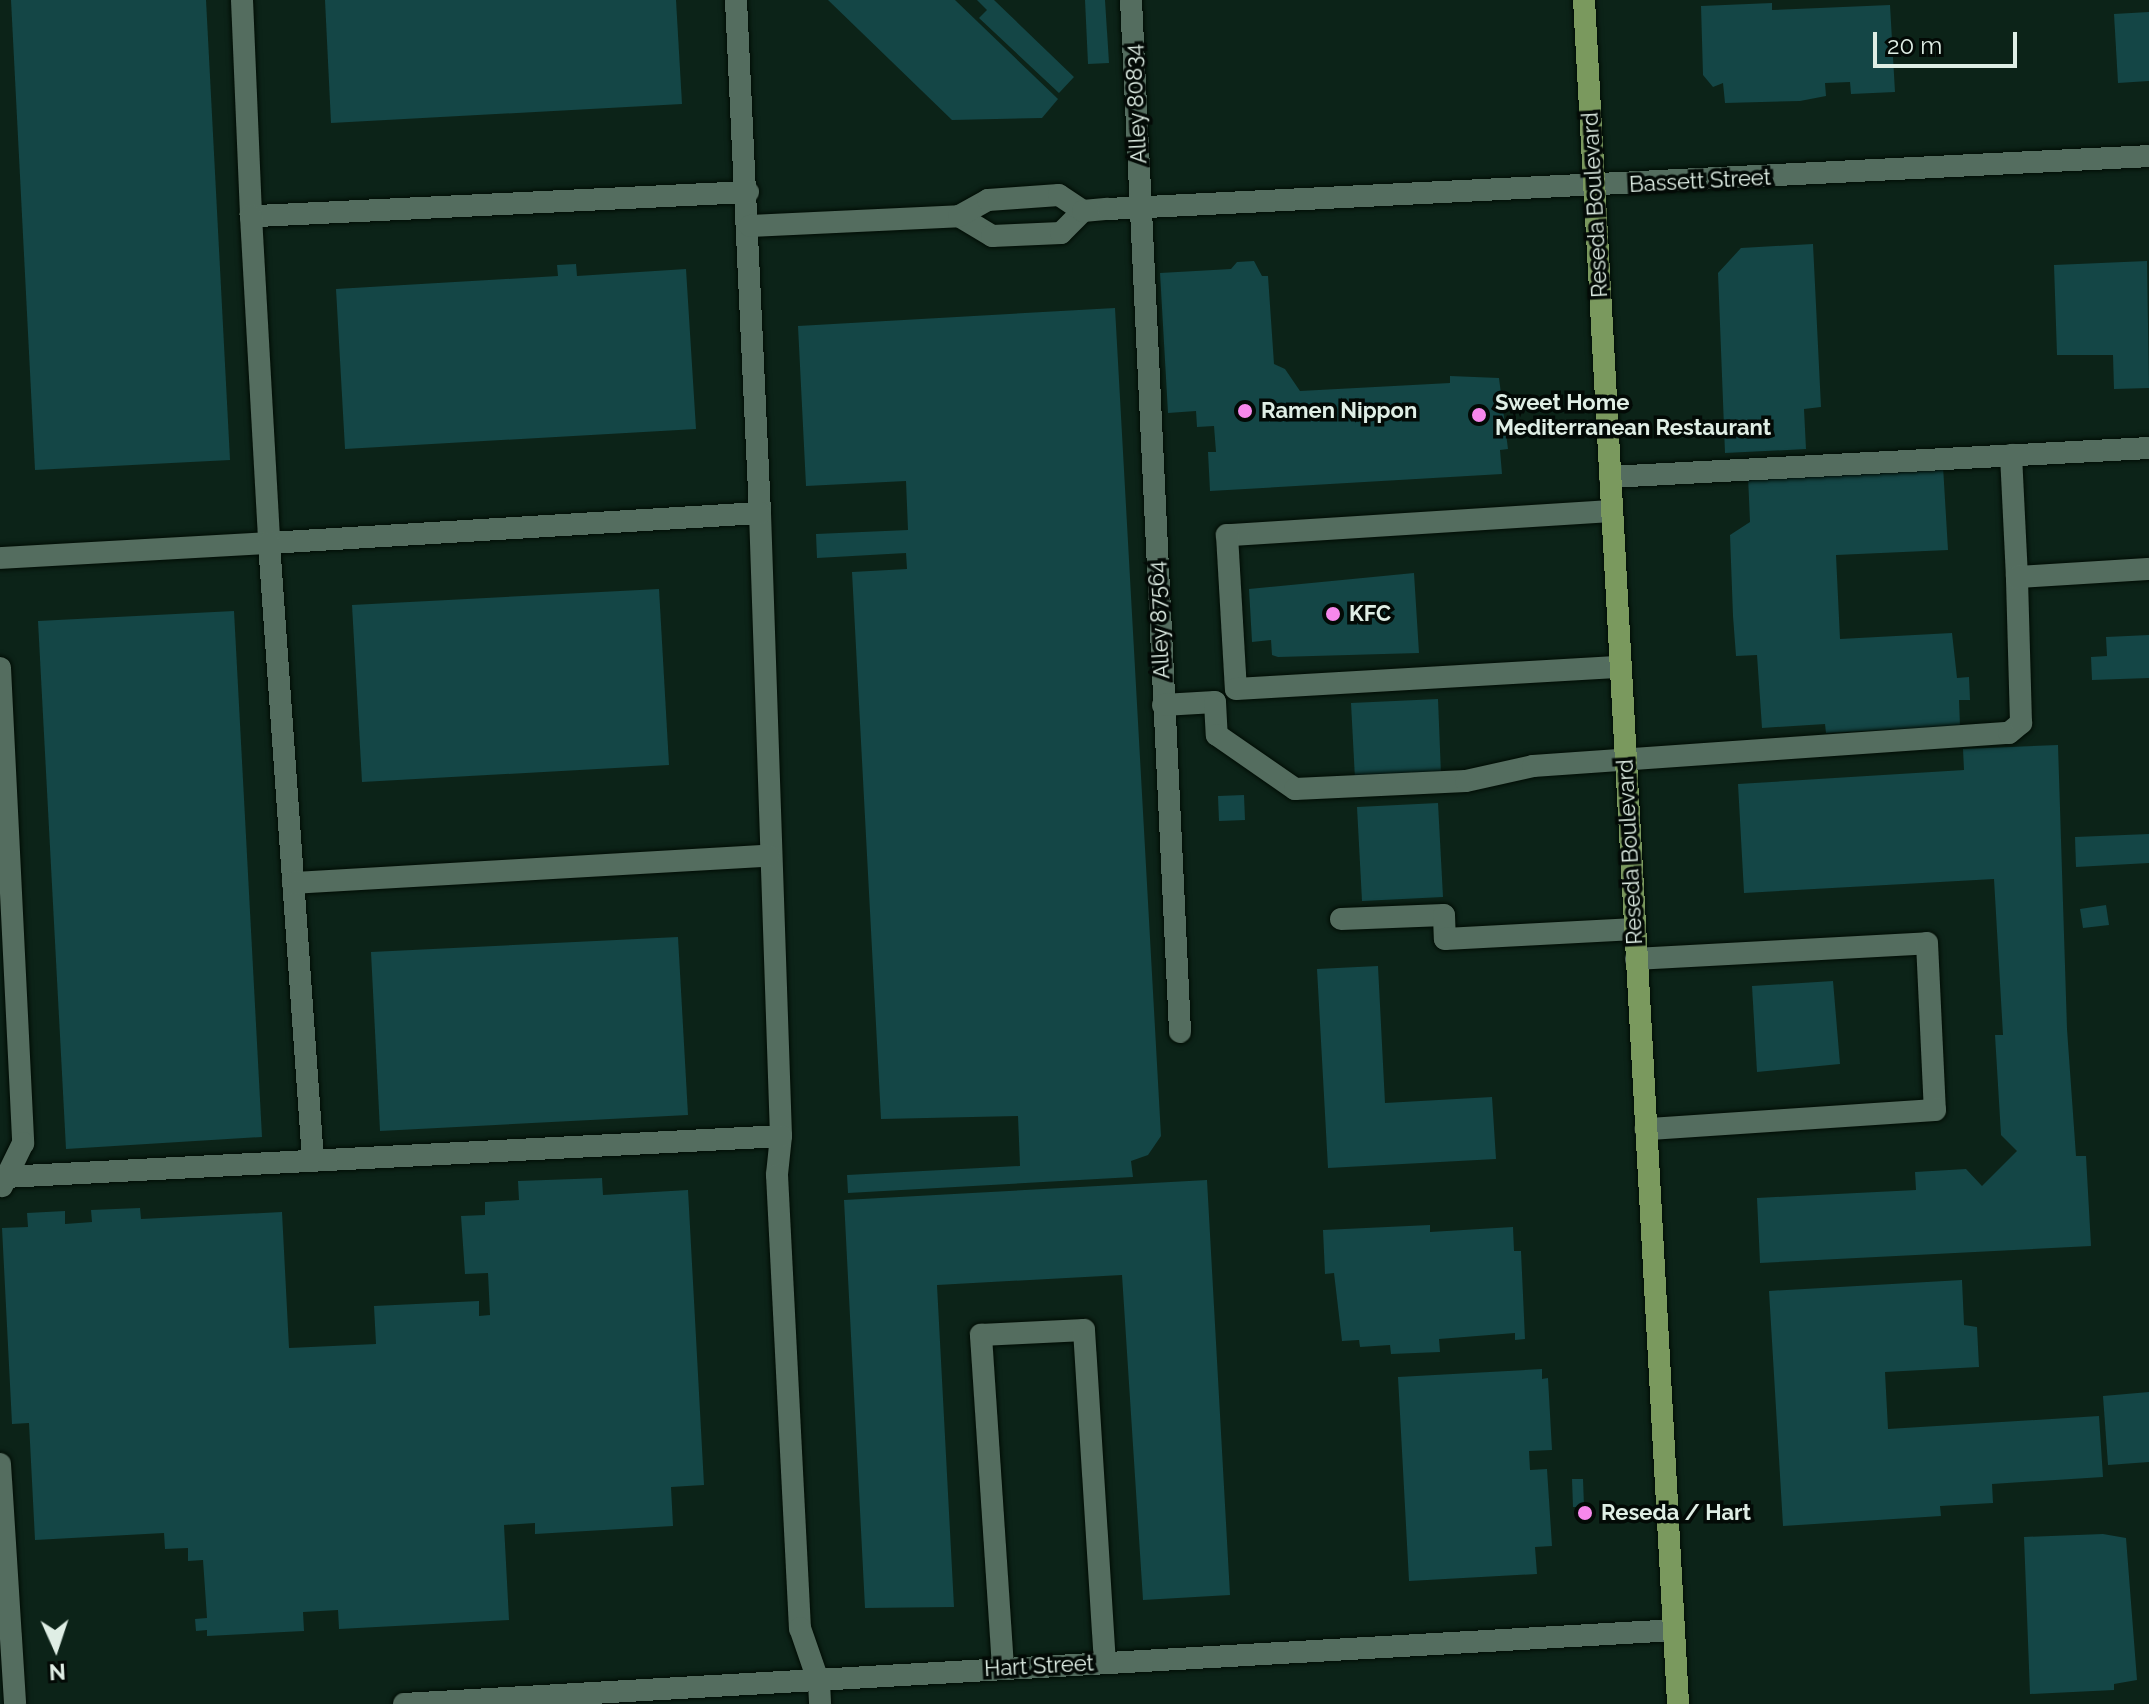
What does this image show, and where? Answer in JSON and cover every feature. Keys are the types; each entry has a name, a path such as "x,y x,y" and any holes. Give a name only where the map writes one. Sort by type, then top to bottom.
{"main road":[{"name":"Reseda Boulevard","path":"1584,0 1678,1704"}],"street":[{"path":"242,0 269,543 313,1160"},
{"path":"736,0 750,226 768,856 781,1136 777,1175 800,1628 819,1694"},
{"name":"Alley 80834","path":"1131,0 1141,208"},
{"name":"Bassett Street","path":"1083,211 2149,156"},
{"path":"251,216 748,192"},
{"path":"750,226 959,216 988,200 1059,195 1083,211 1061,233 992,236 959,216"},
{"name":"Alley 87564","path":"1141,208 1180,1032"},
{"path":"1610,477 2149,448"},
{"path":"1163,705 1215,702 1217,735 1295,789 1466,781 1533,766 2009,733 2021,723 2011,455"},
{"path":"1612,511 1227,535 1236,689 1620,667"},
{"path":"0,558 760,513"},
{"path":"2017,577 2149,569"},
{"path":"0,668 23,1143 3,1184"},
{"path":"293,883 768,856"},
{"path":"1341,919 1444,915 1445,939 1635,929"},
{"path":"1636,959 1927,943 1935,1110 1646,1129"},
{"path":"3,1184 313,1160 781,1136"},
{"path":"1003,1667 981,1335 1069,1330 1084,1330 1105,1662"},
{"path":"0,1464 15,1704"},
{"name":"Hart Street","path":"404,1704 819,1694 1003,1667 1674,1630"}],"building":[{"path":"11,0 206,0 230,460 35,470"},
{"path":"325,0 676,0 682,104 331,123"},
{"path":"828,0 955,0 1058,99 1042,118 952,120"},
{"path":"977,0 994,0 1074,77 1059,93 979,18 987,10"},
{"path":"1085,0 1105,0 1109,63 1088,64"},
{"path":"1772,3 1772,10 1890,5 1895,92 1851,94 1850,82 1825,83 1826,96 1800,101 1725,103 1723,83 1713,87 1703,75 1701,6"},
{"path":"2149,12 2149,81 2118,83 2114,14"},
{"path":"1813,244 1821,407 1804,409 1806,449 1725,453 1718,273 1741,248"},
{"path":"1254,261 1262,276 1268,276 1274,364 1285,369 1300,391 1450,383 1450,376 1499,378 1508,449 1500,450 1502,474 1210,491 1208,452 1216,452 1214,426 1197,427 1196,411 1168,413 1160,273 1231,269 1237,262"},
{"path":"2147,261 2149,388 2114,389 2113,355 2057,355 2054,265"},
{"path":"576,264 577,276 686,269 696,429 345,449 336,289 558,276 557,265"},
{"path":"1115,308 1161,1136 1148,1155 1131,1161 1133,1177 848,1193 847,1175 1020,1166 1018,1116 881,1119 852,572 907,569 906,553 817,558 816,534 908,530 906,481 806,486 798,326"},
{"path":"1943,466 1948,550 1836,555 1840,639 1952,633 1957,678 1969,677 1970,700 1959,700 1960,726 1826,733 1825,724 1762,728 1757,655 1736,656 1733,616 1730,535 1750,522 1748,476"},
{"name":"KFC","path":"1414,573 1419,653 1278,657 1272,655 1271,640 1252,642 1249,589"},
{"path":"659,589 669,765 362,782 352,605"},
{"path":"234,611 262,1137 66,1149 38,621"},
{"path":"2149,635 2149,678 2092,680 2091,657 2107,656 2106,637"},
{"path":"1438,699 1441,775 1355,779 1351,703"},
{"path":"2058,745 2067,1029 2076,1156 2086,1156 2091,1246 1760,1263 1757,1198 1916,1190 1915,1172 1966,1169 1982,1186 2017,1151 2001,1135 1995,1035 2003,1035 1994,879 1744,893 1738,784 1964,770 1963,749"},
{"path":"1244,795 1245,820 1219,821 1218,796"},
{"path":"1438,803 1443,897 1362,901 1357,807"},
{"path":"2149,834 2149,863 2076,867 2075,837"},
{"path":"2106,905 2109,925 2083,928 2080,909"},
{"path":"678,937 688,1115 380,1131 371,952"},
{"path":"1378,966 1385,1103 1492,1097 1496,1159 1328,1168 1317,969"},
{"path":"1833,981 1840,1064 1757,1072 1752,986"},
{"path":"602,1178 603,1195 688,1190 704,1485 671,1487 673,1526 535,1534 535,1523 504,1525 509,1620 339,1629 338,1610 303,1612 304,1631 207,1636 207,1630 196,1631 195,1619 207,1618 203,1560 188,1561 188,1548 165,1549 164,1533 35,1540 29,1423 12,1424 2,1228 28,1227 27,1213 65,1211 65,1224 92,1222 91,1210 140,1208 141,1219 282,1212 289,1348 376,1344 374,1306 479,1301 479,1316 490,1315 488,1273 465,1274 461,1216 485,1215 485,1202 519,1200 518,1181"},
{"path":"1207,1180 1230,1595 1143,1600 1122,1275 937,1285 954,1607 865,1608 844,1200"},
{"path":"1430,1225 1430,1232 1513,1227 1514,1251 1521,1251 1525,1339 1515,1340 1515,1333 1439,1339 1440,1352 1391,1354 1390,1345 1360,1347 1359,1340 1342,1341 1334,1273 1325,1274 1323,1230"},
{"path":"1962,1280 1964,1325 1977,1327 1979,1367 1885,1372 1888,1429 2099,1416 2103,1477 1992,1484 1993,1503 1940,1506 1941,1516 1783,1526 1769,1291"},
{"path":"1542,1369 1542,1379 1548,1378 1552,1450 1529,1451 1530,1470 1547,1469 1552,1546 1535,1547 1537,1574 1409,1581 1398,1377"},
{"path":"2149,1392 2149,1462 2108,1465 2103,1396"},
{"path":"1572,1479 1583,1479 1584,1507 1573,1507"},
{"path":"2103,1534 2126,1538 2137,1680 2114,1684 2114,1690 2030,1694 2024,1537"}],"place":[{"name":"Ramen Nippon","path":"1245,411"},
{"name":"Sweet Home Mediterranean Restaurant","path":"1479,415"},
{"name":"KFC","path":"1333,614"},
{"name":"Reseda / Hart","path":"1585,1513"}]}
